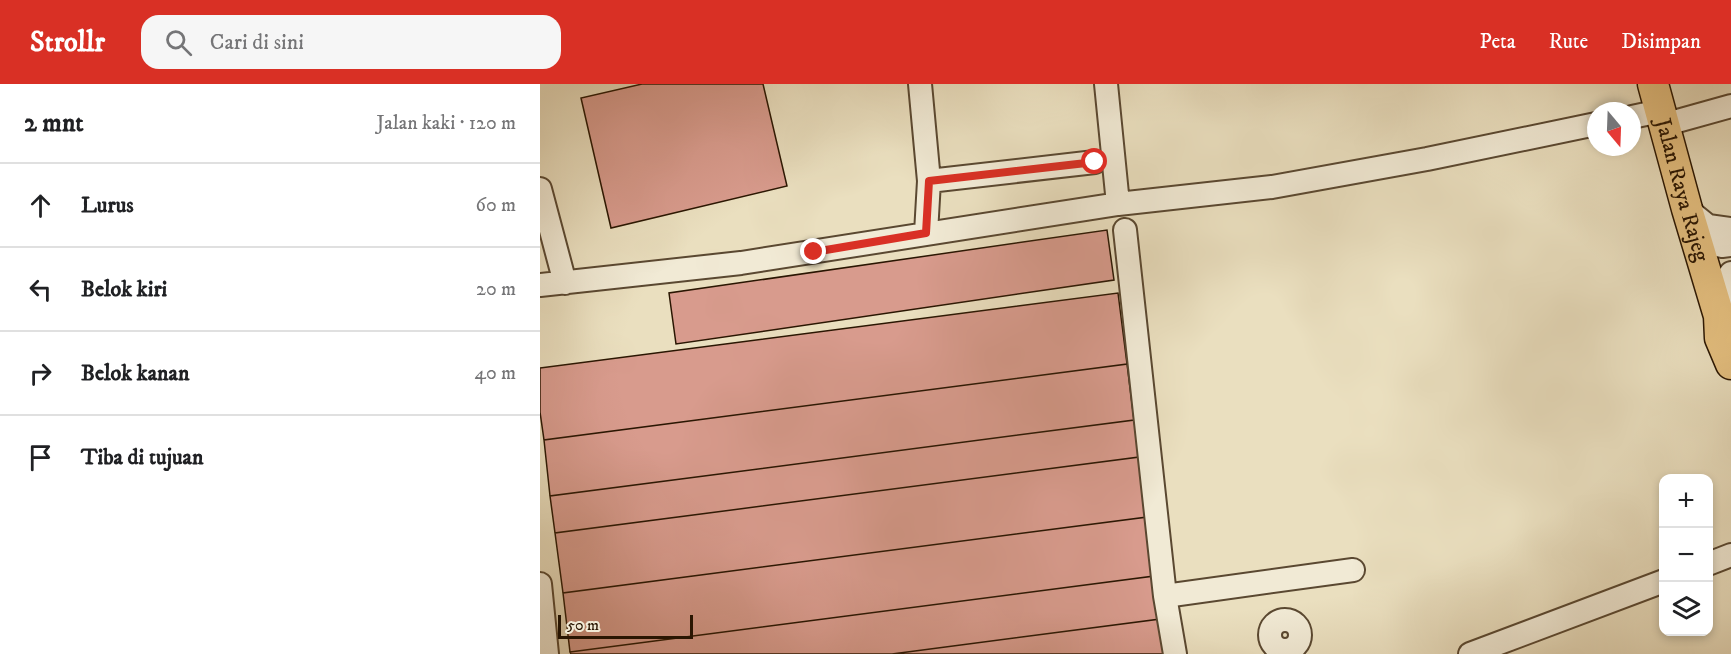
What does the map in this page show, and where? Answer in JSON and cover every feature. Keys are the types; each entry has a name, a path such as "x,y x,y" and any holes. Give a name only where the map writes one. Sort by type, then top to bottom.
{"main road":[{"name":"Jalan Raya Rajeg","path":"1652,109 1687,209 1725,338"}],"street":[{"path":"920,84 929,181 926,233"},
{"path":"1106,84 1118,204"},
{"path":"1652,109 1731,106"},
{"path":"540,285 741,263 1118,204 1272,187 1427,159 1587,126"},
{"path":"929,181 1095,162"},
{"path":"540,189 565,283"},
{"path":"1687,209 1708,226 1731,229"},
{"path":"1125,230 1165,596 1175,654"},
{"path":"1696,241 1722,246 1731,245"},
{"path":"1725,338 1726,280 1731,273"},
{"path":"1713,562 1731,555"},
{"path":"1165,596 1353,570"},
{"path":"1279,582 1282,620 1273,626 1270,637 1276,647 1288,652"},
{"path":"1470,654 1661,582"},
{"path":"540,584 547,654"}],"building":[{"path":"642,84 763,84 787,186 611,228 581,98"},
{"path":"1107,230 1114,280 676,344 669,293"},
{"path":"1118,293 1127,364 544,440 540,412 540,368"},
{"path":"1127,364 1134,420 550,496 544,440"},
{"path":"1134,420 1139,457 555,533 550,496"},
{"path":"1139,457 1147,517 563,593 555,533"},
{"path":"1147,517 1154,576 570,652 563,593"},
{"path":"1154,576 1160,619 892,654 571,654 570,652"},
{"path":"1160,619 1164,654 892,654"}],"route":[{"path":"814,252 926,233 929,181 1095,162"}]}
